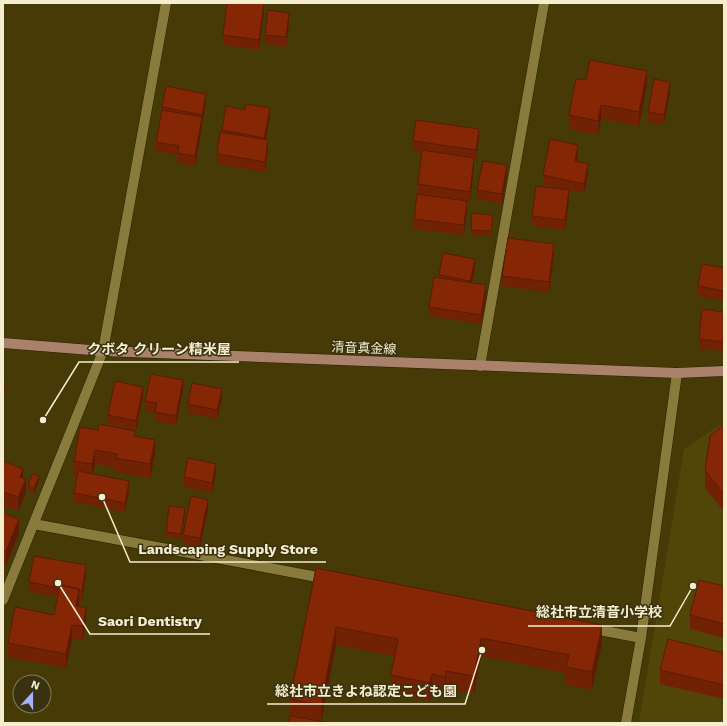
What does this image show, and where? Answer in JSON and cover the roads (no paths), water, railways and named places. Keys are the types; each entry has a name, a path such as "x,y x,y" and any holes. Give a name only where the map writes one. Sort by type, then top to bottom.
{"main road":[{"name":"清音真金線","path":"3,343 103,351 480,366 677,373 724,371"}],"street":[{"path":"3,600 103,351 166,3"},
{"path":"480,366 544,3"},
{"path":"626,723 641,638 677,373"},
{"path":"34,524 341,581"},
{"path":"579,626 641,638"}],"place":[{"name":"クボタ クリーン精米屋","path":"43,420"},
{"name":"Landscaping Supply Store","path":"102,497"},
{"name":"Saori Dentistry","path":"58,583"},
{"name":"総社市立清音小学校","path":"693,586"},
{"name":"総社市立きよね認定こども園","path":"482,650"}]}
